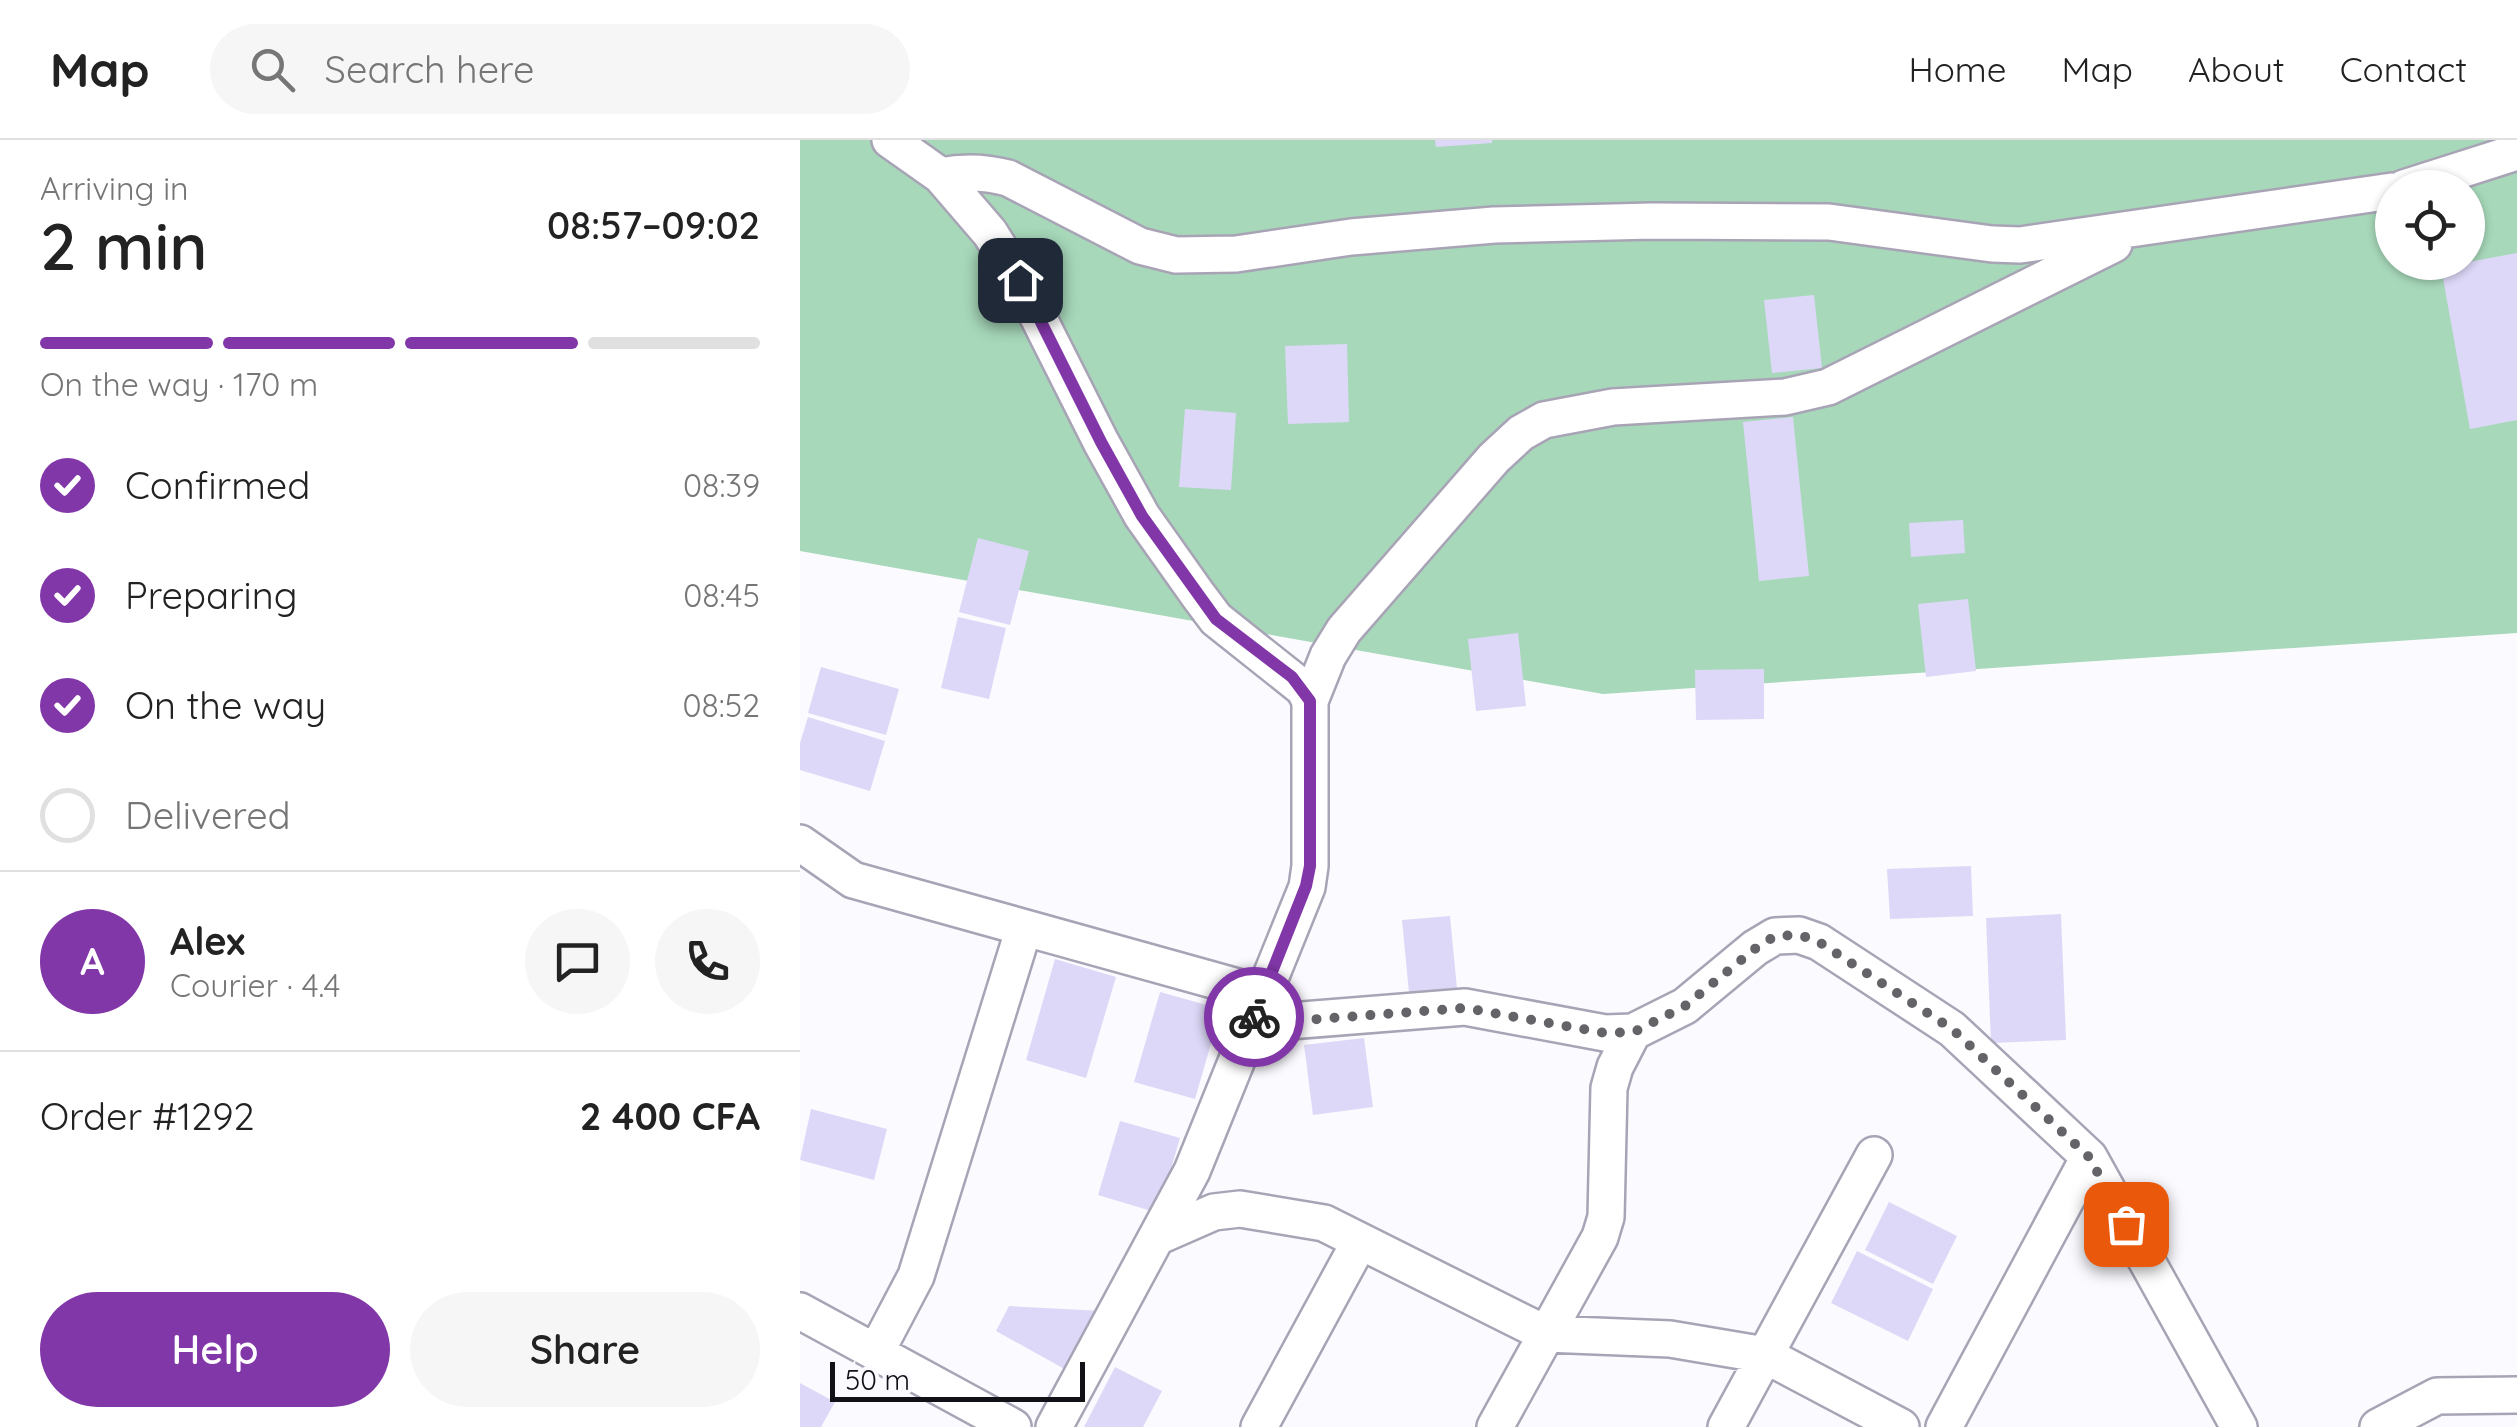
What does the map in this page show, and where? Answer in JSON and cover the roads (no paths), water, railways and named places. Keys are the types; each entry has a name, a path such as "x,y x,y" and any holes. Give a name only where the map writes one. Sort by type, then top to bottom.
{"street":[{"path":"890,140 941,176 990,233 1020,280 1126,486 1198,595 1216,619 1292,677 1310,701"},
{"path":"2460,170 2517,152"},
{"path":"941,176 962,172 1008,178 1140,246 1176,255 1236,254 1350,236 1494,225 1652,221 1828,222 2020,245 2375,194"},
{"path":"1054,1427 1192,1170 1306,886 1310,866 1310,701 1328,656 1344,630 1494,458 1521,433 1544,420 1613,407 1785,397 1828,387 2141,230"},
{"path":"800,843 853,880 1024,928 1257,1009 1465,1008 1605,1033 1634,1032 1685,1006 1775,936 1800,935 1819,942 1952,1029 2089,1157 2239,1427"},
{"path":"876,1352 916,1276 1024,928"},
{"path":"1495,1427 1600,1237 1606,1217 1609,1088 1615,1067 1634,1032"},
{"path":"1726,1427 1874,1155"},
{"path":"1944,1427 2089,1157"},
{"path":"1156,1237 1214,1212 1240,1209 1324,1222 1546,1334 1670,1340 1765,1355 1901,1427"},
{"path":"1259,1427 1360,1241"},
{"path":"800,1311 1013,1427"},
{"path":"2378,1427 2437,1396 2517,1395"}]}
